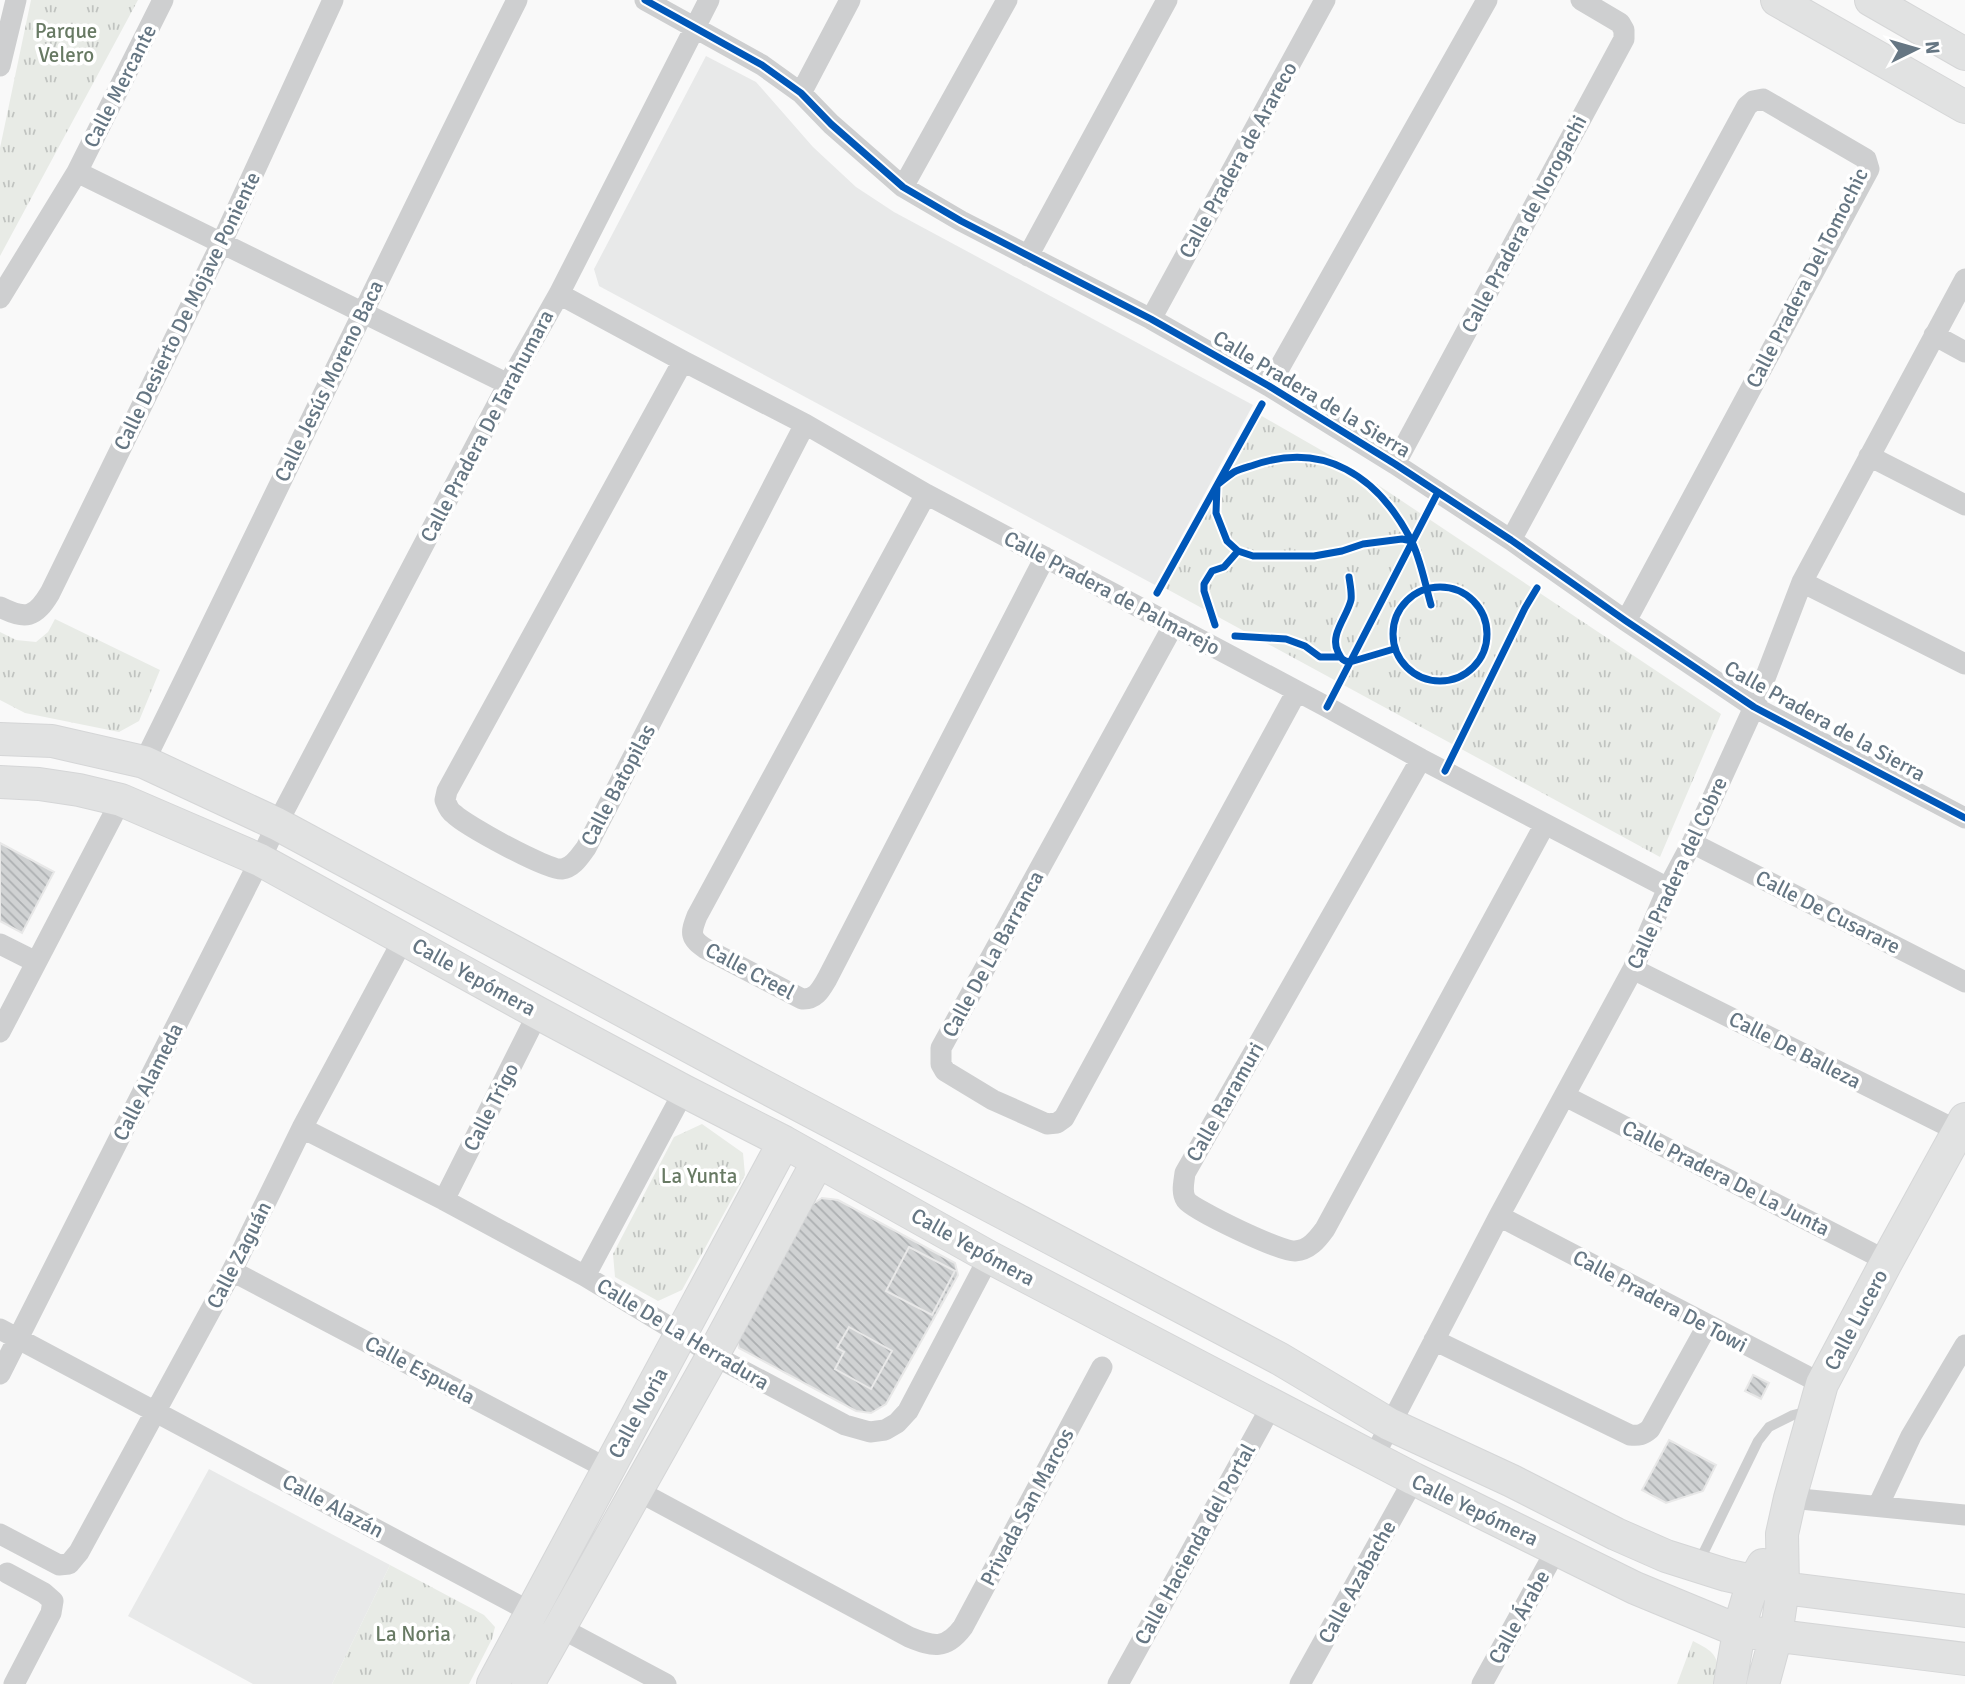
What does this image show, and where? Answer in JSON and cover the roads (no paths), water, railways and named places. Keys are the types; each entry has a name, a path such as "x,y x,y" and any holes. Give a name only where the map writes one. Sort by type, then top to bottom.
{"main road":[{"path":"1777,0 1965,107"},
{"path":"1871,0 1965,54"},
{"name":"Calle Yepómera","path":"0,739 52,741 144,762 277,824 758,1083 1280,1359 1389,1424 1665,1556 1768,1585 1965,1611"},
{"name":"Calle Yepómera","path":"0,782 79,790 121,800 260,860 538,1013 784,1142 989,1257 1373,1458 1635,1588 1739,1631 1959,1661"},
{"name":"Calle Lucero","path":"1768,1585 1819,1396 1887,1261 1961,1125"},
{"name":"Calle Noria","path":"493,1684 784,1142"},
{"name":"Calle Noria","path":"528,1684 818,1161"},
{"path":"1730,1684 1739,1631 1768,1585"},
{"path":"1763,1684 1776,1636 1768,1585"}],"street":[{"name":"Calle Mercante","path":"0,298 76,172 163,0"},
{"name":"Calle Desierto De Mojave Poniente","path":"0,607 19,615 30,615 36,612 50,593 221,244 332,0"},
{"name":"Calle Jesús Moreno Baca","path":"144,762 362,311 517,0"},
{"name":"Calle Pradera de la Sierra","path":"645,0 762,65 801,93 831,124 903,187 961,221 1151,319 1269,386 1511,540 1754,707 1965,818"},
{"name":"Calle Pradera De Tarahumara","path":"277,824 508,384 559,294 709,0"},
{"path":"801,93 850,0"},
{"path":"903,187 1007,0"},
{"path":"1028,256 1167,0"},
{"name":"Calle Pradera de Arareco","path":"1151,319 1325,0"},
{"path":"1269,386 1487,0"},
{"name":"Calle Pradera de Norogachi","path":"1395,464 1624,39 1624,30 1620,23 1581,0"},
{"path":"0,66 10,7"},
{"name":"Calle Pradera Del Tomochic","path":"1511,540 1747,106 1753,101 1763,99 1866,159 1869,169 1626,621"},
{"name":"Calle Mercante","path":"76,172 508,384"},
{"name":"Calle Pradera del Cobre","path":"1373,1458 1499,1216 1633,969 1668,888 1692,844 1754,707 1802,582 1965,279"},
{"name":"Calle Pradera de Palmarejo","path":"559,294 683,362 805,424 926,494 1668,888"},
{"path":"1934,335 1965,352"},
{"name":"Calle Batopilas","path":"683,362 447,791 445,800 454,815 548,867 558,870 566,868 573,864 586,848 805,424"},
{"path":"1869,456 1965,505"},
{"name":"Calle Creel","path":"926,494 697,916 693,937 706,949 802,999 816,995 834,966 1045,557"},
{"path":"1802,582 1965,664"},
{"name":"Calle De La Barranca","path":"1173,626 941,1048 941,1064 945,1071 993,1100 1047,1124 1057,1123 1064,1118 1297,691"},
{"name":"Calle Raramuri","path":"1421,759 1185,1173 1184,1194 1187,1202 1195,1208 1234,1228 1292,1252 1304,1249 1316,1240 1325,1229 1545,824"},
{"path":"0,1032 121,800"},
{"name":"Calle Alameda","path":"0,1374 277,824"},
{"name":"Calle De Cusarare","path":"1692,844 1965,982"},
{"name":"Calle Zaguán","path":"0,1534 54,1564 65,1566 79,1552 232,1270 302,1128 404,938"},
{"path":"0,943 36,962"},
{"name":"Calle De Balleza","path":"1633,969 1961,1125"},
{"name":"Calle Trigo","path":"444,1200 538,1013"},
{"path":"585,1276 684,1091"},
{"name":"Calle Pradera De La Junta","path":"1565,1096 1887,1261"},
{"name":"Calle De La Herradura","path":"302,1128 585,1276 712,1355 845,1425 870,1432 885,1430 897,1423 908,1411 989,1257"},
{"name":"Calle Pradera De Towi","path":"1499,1216 1707,1326 1819,1396"},
{"name":"Calle Espuela","path":"232,1270 608,1469"},
{"path":"1434,1340 1637,1436 1650,1429 1707,1326"},
{"name":"Calle Alazán","path":"0,1329 666,1684"},
{"path":"1878,1506 1911,1436 1965,1345"},
{"name":"Privada San Marcos","path":"636,1490 909,1637 928,1645 946,1643 963,1627 1102,1367"},
{"name":"Calle Hacienda del Portal","path":"1118,1684 1272,1405"},
{"name":"Calle Azabache","path":"1300,1684 1414,1479"},
{"path":"1790,1498 1965,1515"},
{"name":"Calle Árabe","path":"1482,1684 1556,1550"},
{"path":"7,1573 44,1593 52,1601 51,1612 14,1684"}],"lane":[{"path":"1696,1566 1758,1441 1769,1427 1793,1415 1819,1396"}],"park label":[{"name":"Parque Velero","path":"66,43"},
{"name":"La Yunta","path":"699,1176"},
{"name":"La Noria","path":"413,1634"}]}
